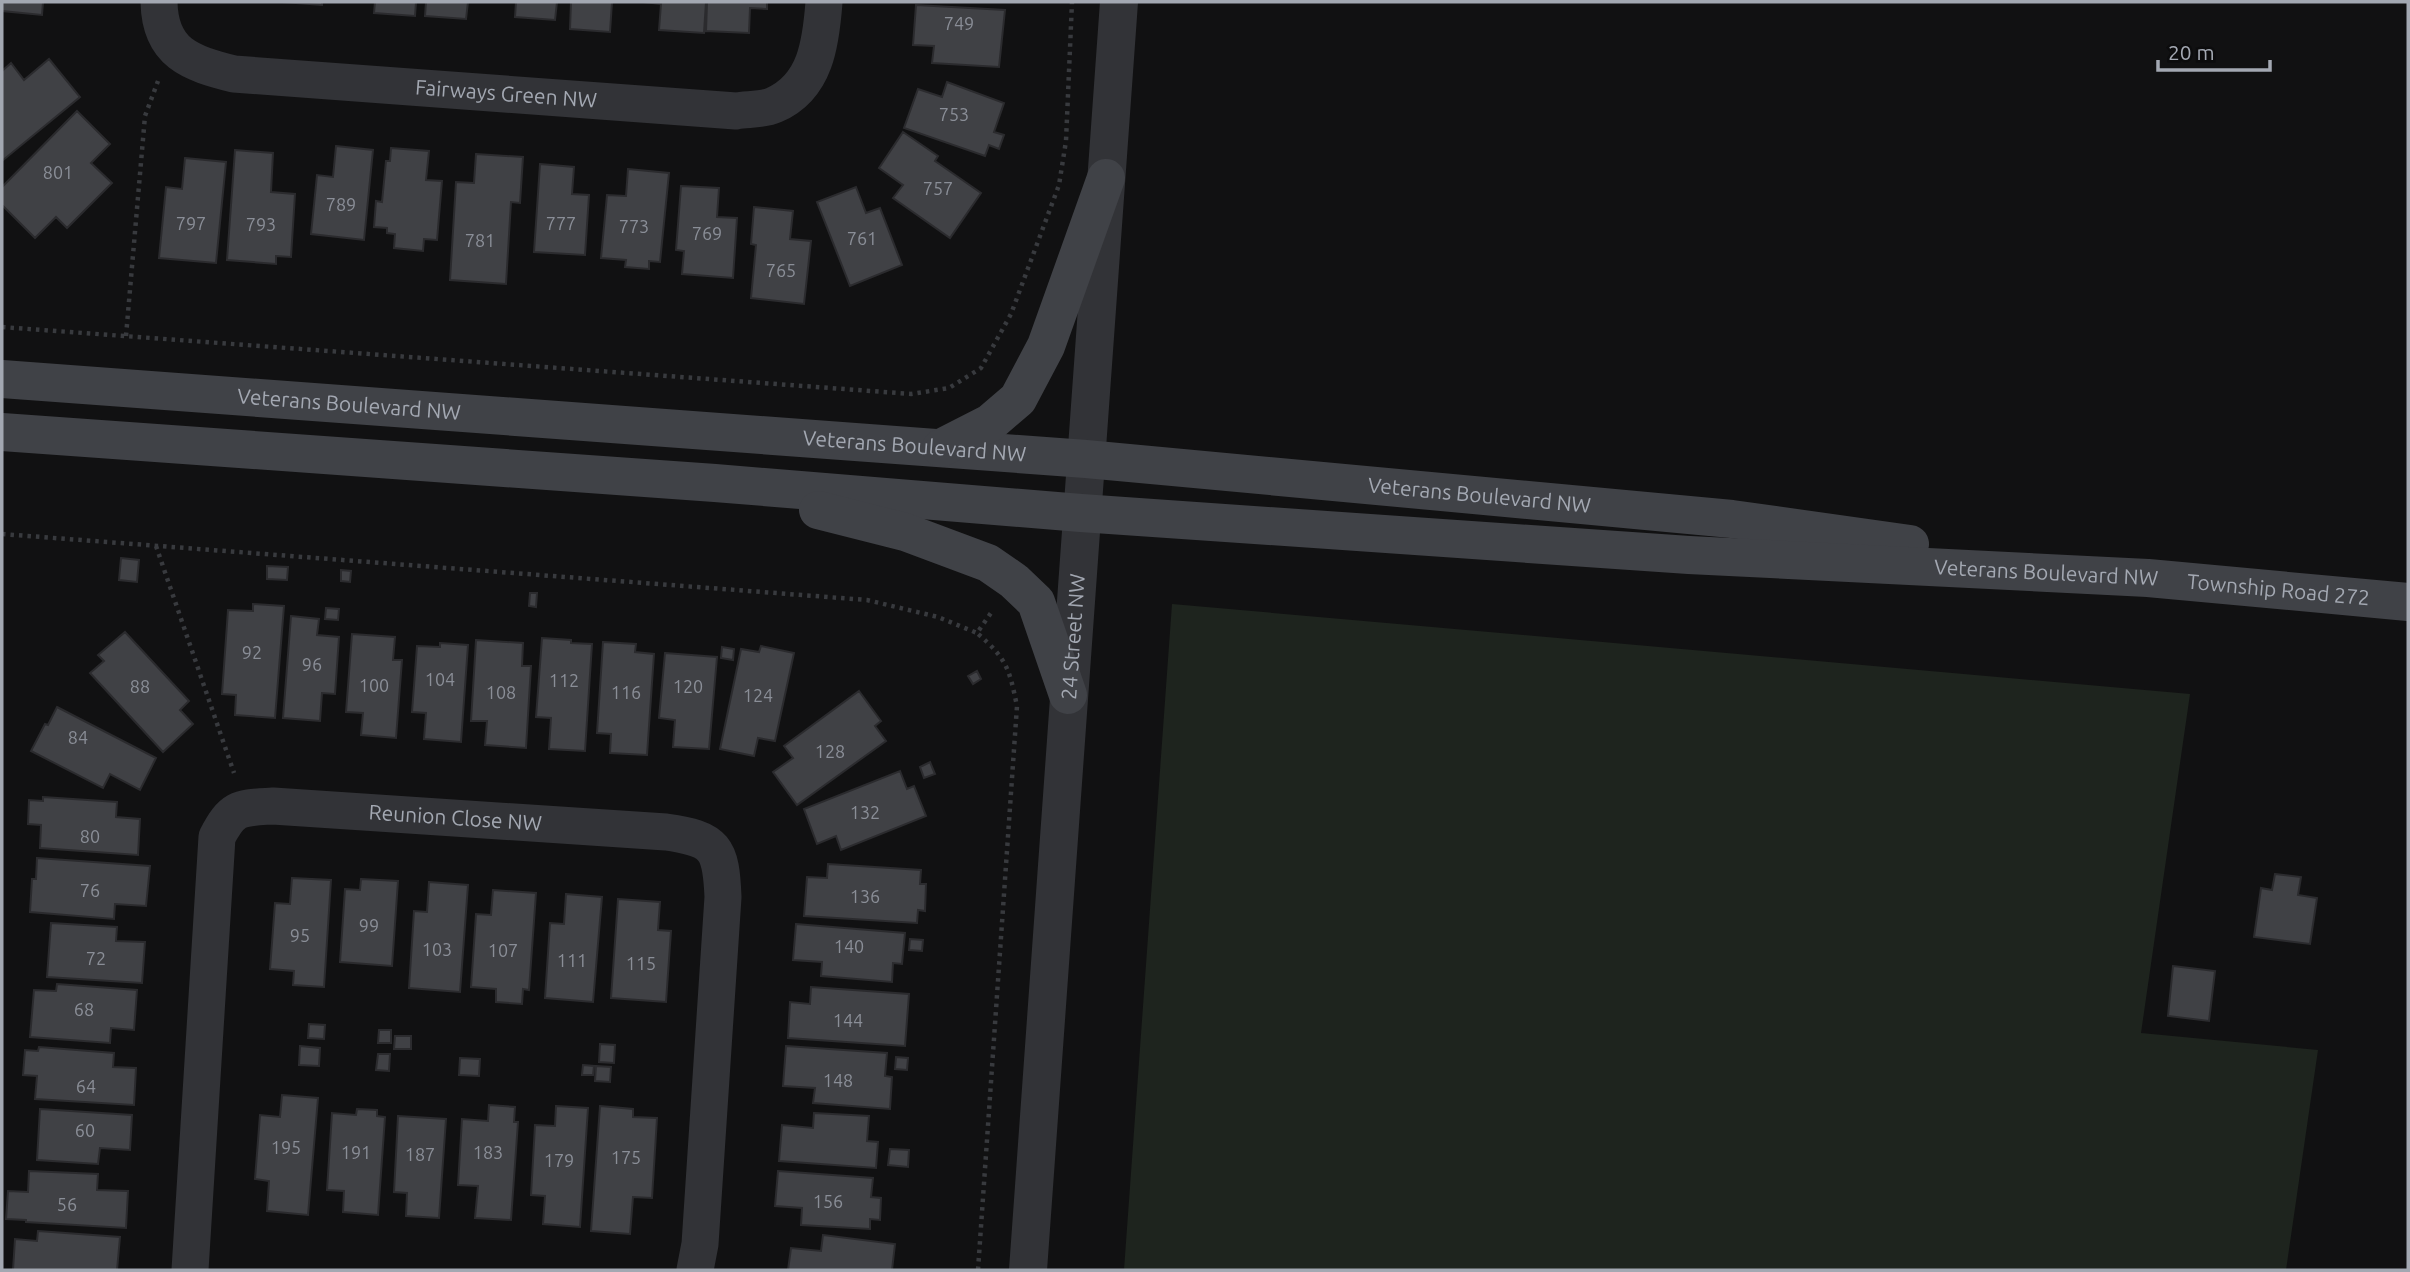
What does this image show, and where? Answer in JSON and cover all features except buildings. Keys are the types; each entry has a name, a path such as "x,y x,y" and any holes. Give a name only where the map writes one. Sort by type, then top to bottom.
{"main road":[{"path":"939,449 990,424 1018,399 1046,346 1106,178"},
{"name":"Veterans Boulevard NW","path":"2,379 1086,459 1732,519 2148,578"},
{"name":"Veterans Boulevard NW","path":"2,432 715,483 1082,513 1689,555 2148,578"},
{"path":"715,483 905,532 988,563 1014,581 1036,602 1068,695"},
{"name":"Township Road 272","path":"2148,578 2408,601"}],"street":[{"path":"159,2 159,16 171,47"},
{"name":"Fairways Green NW","path":"171,47 201,66 234,74 736,111 773,106 800,89 817,57 824,2"},
{"name":"24 Street NW","path":"1028,1270 1119,2"},
{"name":"Reunion Close NW","path":"246,807 273,806 666,832 694,836 713,848 722,869 723,897 700,1244 695,1270"},
{"path":"197,1270 217,837 228,817 246,807"}],"path":[{"path":"2,327 911,394 949,388 981,368 1011,314 1059,184 1066,141 1072,2"},
{"path":"126,336 145,116 171,47"},
{"path":"2,534 867,600 938,617 977,633 995,649 1010,670 1017,706 978,1270"},
{"path":"156,546 246,807"},
{"path":"977,633 1001,600"}],"shaded area":[{"path":"1172,604 2190,694 2141,1033 2318,1050 2286,1270 1124,1270"}]}
